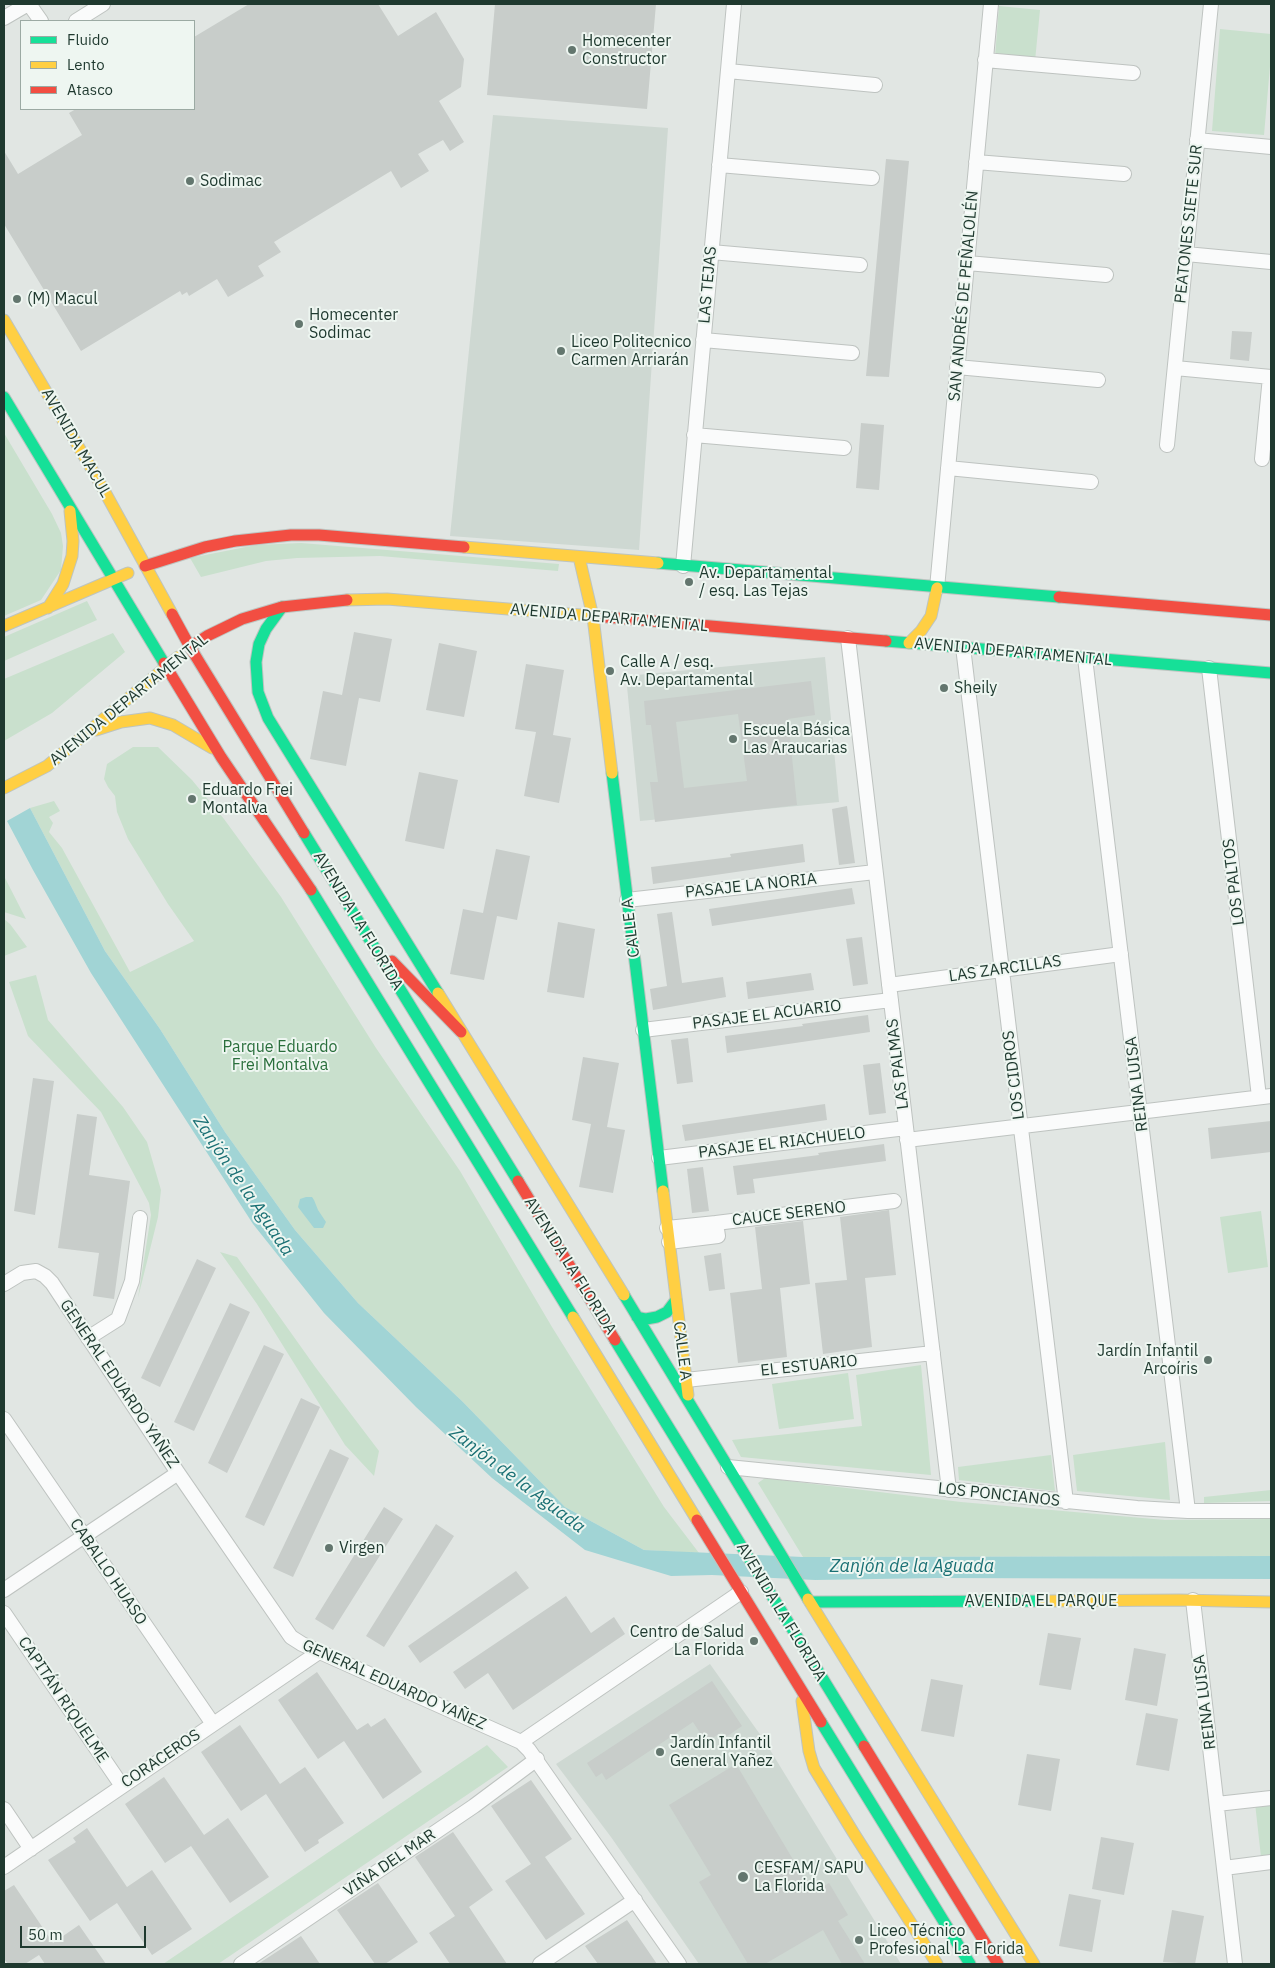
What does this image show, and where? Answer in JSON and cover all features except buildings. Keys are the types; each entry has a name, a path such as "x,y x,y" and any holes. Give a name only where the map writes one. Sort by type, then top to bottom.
{"main road":[{"name":"AVENIDA MACUL","path":"4,320 101,485 145,566"},
{"path":"4,397 114,578"},
{"path":"48,608 63,584 72,556 73,541 70,505"},
{"path":"4,626 145,566 205,547 235,541 291,535 394,540 937,588 1271,615"},
{"name":"CALLE A","path":"579,557 593,617 688,1402"},
{"name":"AVENIDA LA FLORIDA","path":"145,566 190,647 362,930 998,1964"},
{"name":"AVENIDA LA FLORIDA","path":"114,578 221,757 296,868 970,1964"},
{"path":"909,643 921,631 931,616 937,588"},
{"name":"AVENIDA DEPARTAMENTAL","path":"4,788 47,766 190,647 234,623 282,607 334,600 387,599 1271,673"},
{"name":"AVENIDA LA FLORIDA","path":"282,607 266,629 257,655 255,677 262,706 774,1541 802,1590 1034,1964"},
{"path":"84,736 121,722 150,718 162,720 188,732 208,745 221,757"},
{"path":"362,930 461,1032"},
{"name":"CALLE A","path":"637,1317 646,1319 657,1317 667,1312 676,1300"},
{"name":"AVENIDA EL PARQUE","path":"810,1602 1193,1600 1271,1602"},
{"path":"798,1685 804,1710 809,1751 814,1768 937,1964"}],"street":[{"path":"4,18 29,4 39,20"},
{"path":"78,20 103,4"},
{"name":"LAS TEJAS","path":"683,566 734,4"},
{"name":"SAN ANDRÉS DE PEÑALOLÉN","path":"937,588 990,4"},
{"name":"PEATONES SIETE SUR","path":"1167,445 1211,4"},
{"path":"985,60 1134,73"},
{"path":"728,72 875,85"},
{"path":"1197,140 1271,147"},
{"path":"976,162 1124,174"},
{"path":"719,165 872,178"},
{"path":"711,252 860,265"},
{"path":"1186,254 1271,262"},
{"path":"967,263 1106,275"},
{"path":"703,340 852,353"},
{"path":"958,368 1098,380"},
{"path":"1175,368 1271,377 1262,459"},
{"path":"694,434 844,448"},
{"path":"948,468 1091,482"},
{"name":"LAS PALMAS","path":"848,638 949,1490"},
{"name":"LOS CIDROS","path":"963,648 1066,1502"},
{"name":"REINA LUISA","path":"1085,658 1188,1511"},
{"name":"LOS PALTOS","path":"1209,668 1265,1096"},
{"name":"PASAJE LA NORIA","path":"627,900 875,872"},
{"name":"LAS ZARCILLAS","path":"889,985 1121,954"},
{"name":"PASAJE EL ACUARIO","path":"643,1030 891,1000"},
{"name":"PASAJE EL RIACHUELO","path":"659,1158 907,1134 1020,1126 1265,1096"},
{"name":"CAUCE SERENO","path":"669,1242 718,1236 716,1223 894,1201"},
{"path":"88,1338 118,1319 132,1281 140,1218"},
{"path":"667,1228 716,1223"},
{"name":"GENERAL EDUARDO YAÑEZ","path":"4,1284 22,1273 36,1272 45,1276 52,1283 178,1473 282,1627 291,1637 319,1652 520,1742 537,1759 679,1964"},
{"name":"EL ESTUARIO","path":"686,1380 933,1353"},
{"name":"CABALLO HUASO","path":"4,1419 213,1724"},
{"name":"LOS PONCIANOS","path":"728,1467 1066,1502 1188,1511 1271,1511"},
{"path":"4,1590 178,1473"},
{"path":"520,1742 737,1587"},
{"name":"REINA LUISA","path":"1193,1600 1236,1964"},
{"name":"CAPITÁN RIQUELME","path":"4,1613 122,1786"},
{"name":"CORACEROS","path":"4,1867 319,1652"},
{"name":"VIÑA DEL MAR","path":"240,1964 474,1806 537,1759"},
{"path":"1217,1804 1271,1798"},
{"path":"4,1809 31,1849"},
{"path":"1224,1868 1271,1862"},
{"path":"540,1964 634,1900"}],"shaded area":[{"name":"Liceo Politecnico Carmen Arriarán","path":"493,115 668,128 639,550 450,536"},
{"name":"Escuela Básica Las Araucarias","path":"825,657 839,802 640,821 626,676"},
{"name":"CESFAM/ SAPU La Florida","path":"710,1664 764,1740 901,1964 699,1964 611,1837 556,1764"}],"green space":[{"path":"999,6 1040,10 1035,61 995,57"},
{"path":"1220,29 1271,34 1264,135 1212,131"},
{"path":"4,433 52,514 61,533 63,546 61,570 41,600 4,616"},
{"path":"301,543 559,564 558,571 380,556 297,558 266,561 201,577 190,558 256,545"},
{"path":"87,601 97,620 4,661 4,637"},
{"path":"113,633 125,652 52,713 4,741 4,679"},
{"name":"Parque Eduardo Frei Montalva","path":"133,747 158,747 192,780 224,819 281,897 376,1048 460,1171 552,1327 664,1507 699,1553 644,1550 565,1507 463,1402 358,1303 295,1230 225,1132 160,1029 105,951 30,808 54,801 60,811 49,817 53,823 49,832 62,848 130,972 194,941 168,904 128,839 117,812 115,796 104,779 107,764"},
{"path":"4,876 26,919 4,912"},
{"path":"4,919 27,947 4,956"},
{"path":"36,975 48,1020 123,1107 147,1142 161,1190 158,1217 138,1298 151,1215 149,1203 101,1112 28,1036 9,982"},
{"path":"1261,1211 1268,1267 1228,1273 1220,1217"},
{"path":"220,1252 237,1257 316,1368 379,1451 374,1476 345,1445 257,1304"},
{"path":"921,1365 931,1475 741,1457 732,1440 862,1426 856,1375"},
{"path":"848,1373 854,1419 779,1429 772,1384"},
{"path":"1165,1442 1170,1500 1077,1491 1073,1455"},
{"path":"1051,1455 1055,1491 959,1480 958,1467"},
{"path":"765,1478 961,1502 1165,1520 1271,1519 1271,1556 803,1557 758,1483"},
{"path":"1271,1490 1271,1501 1204,1503 1204,1497"},
{"path":"487,1745 508,1767 218,1964 163,1964"},
{"path":"1271,1801 1271,1855 1261,1857 1255,1803"}],"water":[{"name":"Zanjón de la Aguada","path":"30,808 105,951 160,1029 225,1132 295,1230 358,1303 463,1402 565,1507 644,1550 803,1557 1271,1556 1271,1579 936,1578 815,1580 712,1575 671,1576 585,1550 492,1478 416,1407 324,1313 253,1224 91,973 33,870 7,821"},
{"path":"312,1197 314,1200 326,1222 323,1228 314,1228 298,1207 300,1199"}],"traffic: fast":[{"path":"4,397 164,663"},
{"path":"658,563 1059,597"},
{"path":"282,607 266,629 259,644 256,662 258,692 268,718 438,993"},
{"path":"886,641 1271,673"},
{"path":"612,773 663,1191"},
{"path":"304,833 518,1181"},
{"path":"311,890 573,1317"},
{"path":"624,1295 808,1599"},
{"path":"637,1317 646,1319 657,1317 667,1312 676,1300"},
{"path":"615,1340 864,1746"},
{"path":"810,1602 1044,1601"},
{"path":"821,1722 970,1964"}],"traffic: slow":[{"path":"4,320 101,485 172,614"},
{"path":"48,608 63,584 72,556 73,541 70,511"},
{"path":"464,547 658,563"},
{"path":"579,557 593,617 612,773"},
{"path":"4,626 128,573"},
{"path":"909,643 921,631 931,616 937,588"},
{"path":"347,600 387,599 593,616"},
{"path":"4,788 47,766 178,657"},
{"path":"96,730 121,722 150,718 173,725 212,748"},
{"path":"438,993 624,1295"},
{"path":"663,1191 688,1395"},
{"path":"573,1317 697,1520"},
{"path":"808,1599 1034,1964"},
{"path":"1044,1601 1179,1600 1271,1602"},
{"path":"802,1701 809,1751 814,1768 853,1832"},
{"path":"853,1832 937,1964"}],"traffic: jam":[{"path":"145,566 205,547 235,541 291,535 319,535 464,547"},
{"path":"1059,597 1271,615"},
{"path":"190,647 207,636 242,619 282,607 347,600"},
{"path":"172,614 190,647 304,833"},
{"path":"593,616 886,641"},
{"path":"164,663 221,757 311,890"},
{"path":"392,961 461,1032"},
{"path":"518,1181 615,1340"},
{"path":"697,1520 821,1722"},
{"path":"864,1746 998,1964"}],"place":[{"name":"Homecenter Constructor","path":"572,50"},
{"name":"Sodimac","path":"190,181"},
{"name":"(M) Macul","path":"17,299"},
{"name":"Homecenter Sodimac","path":"299,324"},
{"name":"Liceo Politecnico Carmen Arriarán","path":"561,351"},
{"name":"Av. Departamental / esq. Las Tejas","path":"689,582"},
{"name":"Calle A / esq. Av. Departamental","path":"610,671"},
{"name":"Sheily","path":"944,688"},
{"name":"Escuela Básica Las Araucarias","path":"733,739"},
{"name":"Eduardo Frei Montalva","path":"192,799"},
{"name":"Jardín Infantil Arcoíris","path":"1208,1360"},
{"name":"Virgen","path":"329,1548"},
{"name":"Centro de Salud La Florida","path":"754,1641"},
{"name":"Jardín Infantil General Yañez","path":"660,1752"},
{"name":"CESFAM/ SAPU La Florida","path":"743,1877"},
{"name":"Liceo Técnico Profesional La Florida","path":"859,1940"}]}
